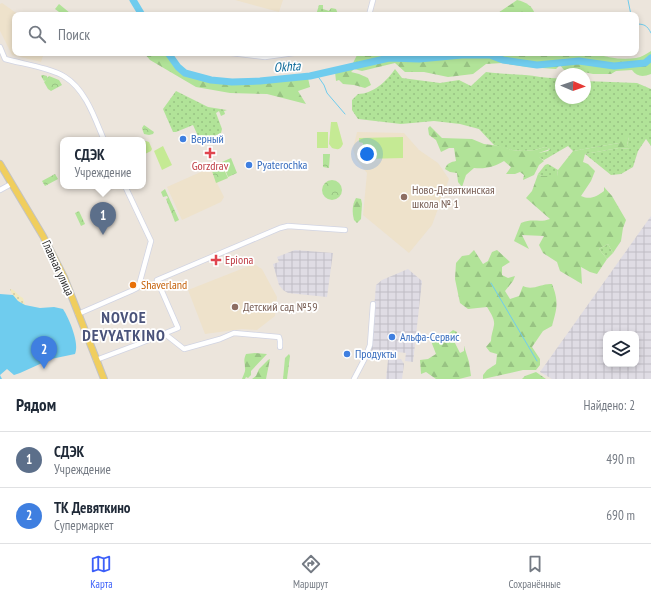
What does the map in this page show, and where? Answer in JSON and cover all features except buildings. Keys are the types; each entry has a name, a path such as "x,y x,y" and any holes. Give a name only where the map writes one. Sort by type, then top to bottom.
{"main road":[{"name":"Главная улица","path":"0,164 64,277 104,379"}],"street":[{"path":"370,12 373,0"},
{"path":"0,47 5,59 58,74 72,82 85,98 103,137"},
{"path":"256,56 272,56"},
{"path":"0,190 11,184"},
{"path":"78,314 131,291 139,285 151,241 127,189"},
{"path":"96,360 178,328 157,280 280,228 288,226 346,230"},
{"path":"354,379 365,358 370,344 373,304"},
{"path":"165,334 184,349 220,339 234,333 278,337 280,341 280,348"}],"shaded area":[{"path":"235,0 283,0 279,12"},
{"path":"2,3 15,12 12,12 12,55 0,31 0,4"},
{"path":"16,56 43,56 41,62"},
{"name":"Ново-Девяткинская школа № 1","path":"357,132 404,133 419,150 438,163 449,179 432,225 409,253 363,215 367,173 356,159 353,149"},
{"path":"221,163 228,178 217,183 224,197 221,202 182,220 167,187"},
{"path":"651,216 651,379 552,379 540,372"},
{"path":"295,250 333,253 327,297 288,293 279,285 273,264 279,262 277,257"},
{"name":"Детский сад №59","path":"254,264 262,269 277,297 275,316 257,330 242,329 205,334 188,290"},
{"path":"408,269 422,281 413,362 405,361 406,353 389,351 388,360 370,357 376,285 382,280"},
{"path":"401,359 404,364 402,379 386,379 388,360"}],"green space":[{"path":"517,0 529,5 534,12 499,12"},
{"path":"59,4 69,12 59,12 55,9"},
{"path":"319,5 323,5 323,9 329,11 331,8 336,9 337,12 317,12"},
{"path":"651,51 651,74 645,76 638,75 632,70 616,71 611,74 593,74 591,74 591,68 562,68 560,65 555,69 502,63 486,64 473,74 448,77 424,72 405,72 395,63 362,71 354,69 351,72 368,78 371,85 365,88 343,84 339,80 336,81 335,72 351,67 356,56 604,56 620,59 638,58"},
{"path":"147,56 168,56 174,65 187,74 202,79 219,82 257,83 308,78 310,87 298,91 306,104 267,94 230,93 196,87 150,60"},
{"path":"395,69 402,78 440,83 459,80 471,86 486,72 555,78 555,104 591,104 591,81 637,83 651,89 651,146 646,139 638,151 633,167 621,174 611,175 585,154 619,148 630,149 627,145 629,137 619,143 573,151 568,146 544,160 538,157 539,153 550,149 545,147 523,151 512,150 494,145 479,129 460,124 434,121 401,124 358,119 352,110 352,100 358,94 369,92 379,86"},
{"path":"41,76 47,76 47,78 49,76 59,80 62,85 51,91 44,82 46,80 44,81"},
{"path":"176,91 208,107 227,110 224,111 225,114 221,116 219,111 216,113 222,129 221,133 204,140 202,135 198,136 193,125 173,132 163,109"},
{"path":"331,122 337,122 343,144 339,149 332,148 329,144"},
{"path":"144,125 154,132 153,134 144,134 142,128"},
{"path":"430,126 442,138 472,139 484,144 500,146 512,150 535,150 545,147 550,149 539,153 539,157 544,161 539,165 534,175 523,180 524,175 520,172 515,174 506,174 511,167 504,161 490,167 474,168 466,175 462,187 458,182 457,173 450,172 445,169 449,163 456,161 454,148 449,148 441,152 436,140 429,135 428,128"},
{"path":"317,132 328,132 328,148 317,148"},
{"path":"623,136 629,137 627,145 631,149 619,148 585,154 583,162 588,164 595,171 591,181 581,196 590,198 596,196 604,191 604,187 612,196 626,220 621,241 613,253 608,244 599,249 607,259 597,274 581,267 582,284 560,271 557,262 543,253 539,245 544,236 522,235 529,249 514,241 521,223 550,219 526,198 532,191 538,174 542,176 557,176 558,170 573,151 619,143"},
{"path":"403,137 403,158 363,159 363,143 359,142 359,138"},
{"path":"146,141 149,142 152,149 146,154"},
{"path":"163,146 172,165 162,170 154,151"},
{"path":"323,154 330,154 329,168 323,167"},
{"path":"231,158 237,173 228,177 222,162"},
{"path":"221,163 228,178 216,183 211,168"},
{"path":"548,164 558,170 557,176 542,176 538,174 545,165"},
{"path":"55,174 58,179 45,186 42,181"},
{"path":"332,180 339,183 342,190 339,197 332,200 325,197 322,190 325,183"},
{"path":"165,189 179,220 175,222 166,199 168,198 167,196 163,197 161,192"},
{"path":"356,198 361,199 362,204 361,219 357,223 354,220 353,211"},
{"path":"79,211 85,224 81,226 75,213"},
{"path":"608,244 613,253 607,259 599,249"},
{"path":"474,250 483,264 488,261 492,252 497,250 510,262 502,267 502,275 508,278 515,276 505,291 510,299 519,296 523,286 530,288 552,284 556,296 556,310 552,326 543,331 532,347 540,359 540,365 536,370 523,370 483,379 483,375 487,370 496,364 497,354 490,352 486,347 491,341 494,320 487,307 468,309 460,303 455,279 456,263 462,256 469,255"},
{"path":"453,330 457,332 455,343 460,353 464,351 464,346 469,362 471,376 459,379 436,379 426,372 421,374 420,360 428,359 436,354 431,341 439,336 447,335"},
{"path":"246,354 267,354 251,371 251,375 248,378 246,377 245,379 242,379 245,371 244,360"},
{"path":"289,354 287,379 283,379 285,358"},
{"path":"270,359 266,379 252,379 256,376 259,369"},
{"path":"536,372 546,379 522,379 525,376"}],"sand":[{"path":"10,289 23,298 25,305 12,294"}],"water":[{"path":"0,294 13,295 18,301 25,305 40,308 54,307 63,309 71,325 75,338 75,354 51,359 14,375 7,369 0,375"}],"waterway":[{"name":"Okhta","path":"133,0 140,12"},
{"path":"628,0 630,12"},
{"path":"639,24 648,28 651,33"},
{"name":"Okhta","path":"170,56 178,67 185,73 211,80 232,82 310,76 389,58 419,59 451,56"},
{"name":"Okhta","path":"493,56 503,60 537,65 579,61 614,66 645,63 651,58"},
{"path":"317,75 324,85 327,93 345,114"},
{"path":"491,283 537,361"}],"place":[{"name":"Верный","path":"183,139"},
{"name":"Gorzdrav","path":"210,153"},
{"name":"Pyaterochka","path":"249,165"},
{"name":"Ново-Девяткинская школа № 1","path":"404,197"},
{"name":"СДЭК","path":"103,235"},
{"name":"Epiona","path":"216,260"},
{"name":"Shaverland","path":"133,285"},
{"name":"Детский сад №59","path":"235,307"},
{"name":"Альфа-Сервис","path":"392,337"},
{"name":"Продукты","path":"347,354"},
{"name":"ТК Девяткино","path":"44,369"}],"district":[{"name":"NOVOE DEVYATKINO","path":"124,326"}]}
